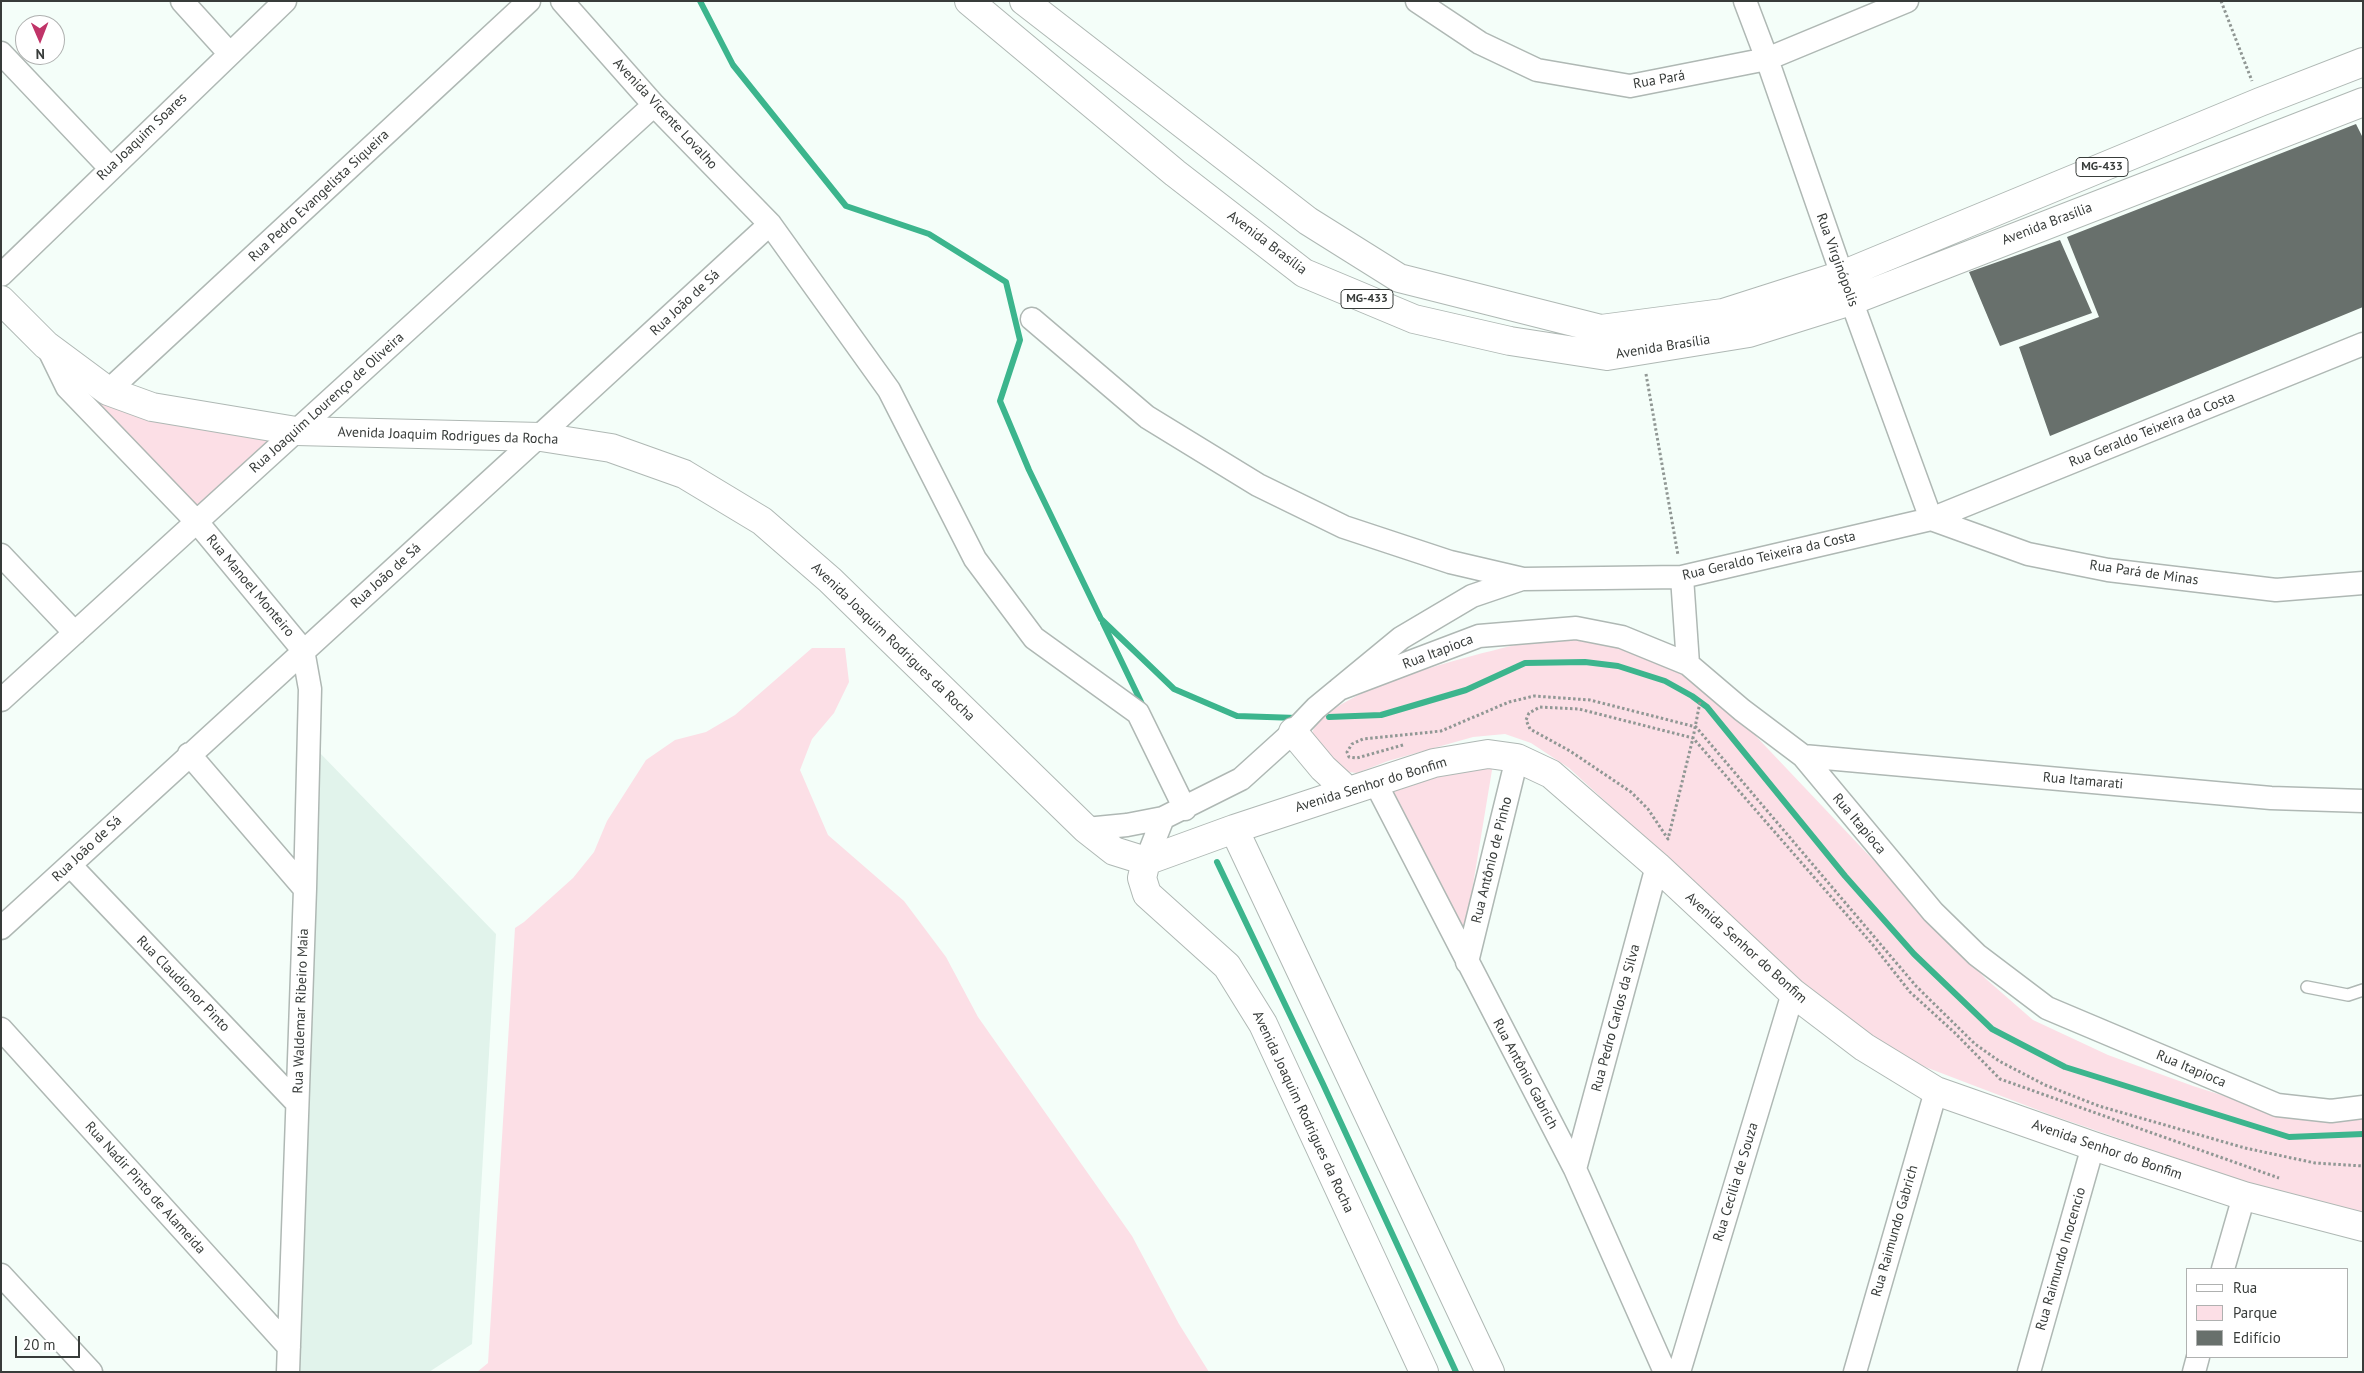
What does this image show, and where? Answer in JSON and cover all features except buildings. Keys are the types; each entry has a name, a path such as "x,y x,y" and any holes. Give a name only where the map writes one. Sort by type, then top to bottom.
{"street":[{"path":"182,1 230,54"},
{"name":"Rua Joaquim Soares","path":"1,275 285,1"},
{"name":"Rua Pedro Evangelista Siqueira","path":"108,390 529,1"},
{"name":"Avenida Vicente Lovalho","path":"562,1 654,105 770,224 889,390 974,559 1034,638 1138,714 1185,808"},
{"name":"Avenida Brasília","path":"969,1 1175,173 1304,273 1414,319 1510,341 1607,356 1749,333 1851,301 2363,102"},
{"name":"Avenida Brasília","path":"1024,1 1308,222 1399,278 1601,329 1723,313 1842,275 2260,102 2363,62"},
{"name":"Rua Pará","path":"1418,1 1480,43 1537,70 1630,86 1767,59 1907,1"},
{"name":"Rua Virginópolis","path":"1745,1 1851,301 1932,519"},
{"path":"1,53 110,168"},
{"name":"Rua Joaquim Lourenço de Oliveira","path":"1,700 654,105"},
{"name":"Rua João de Sá","path":"1,928 303,650 540,437 770,224"},
{"name":"Avenida Joaquim Rodrigues da Rocha","path":"1,300 46,346 108,390 152,407 296,431 540,437 611,448 684,474 762,521 830,580 1086,829 1114,851 1146,861 1142,878 1146,894 1227,966 1263,1024 1424,1372"},
{"name":"Rua Geraldo Teixeira da Costa","path":"1032,319 1147,418 1258,485 1344,527 1450,562 1523,579 1682,578 1932,519 2363,344"},
{"name":"Avenida Joaquim Rodrigues da Rocha","path":"46,346 67,386 197,522"},
{"name":"Rua Pará de Minas","path":"1932,519 2028,554 2108,570 2276,590 2363,583"},
{"name":"Rua Manoel Monteiro","path":"197,522 303,650"},
{"path":"1,555 74,633"},
{"path":"1682,578 1688,664"},
{"path":"1086,829 1127,825 1163,818 1241,780 1294,732 1316,708 1401,638 1472,596 1523,579"},
{"name":"Rua Itapioca","path":"1340,689 1479,636 1576,628 1622,637 1688,664 1742,710 1803,756 1933,912 1977,956 2048,1008 2277,1105 2331,1111 2363,1106"},
{"name":"Rua Waldemar Ribeiro Maia","path":"288,1372 310,689 303,650"},
{"path":"1294,732 1323,768 1348,791"},
{"path":"189,754 305,889"},
{"name":"Avenida Senhor do Bonfim","path":"1146,861 1234,829 1434,763 1488,754 1517,758 1552,774 1657,866 1793,992 1864,1047 1936,1091 2092,1146 2244,1196 2363,1227"},
{"name":"Rua Itamarati","path":"1803,756 2271,798 2363,801"},
{"name":"Rua Antônio de Pinho","path":"1467,962 1517,758"},
{"name":"Rua Antônio Gabrich","path":"1375,782 1575,1169 1665,1372"},
{"path":"1146,861 1163,818"},
{"path":"1234,829 1490,1372"},
{"name":"Rua Claudionor Pinto","path":"70,865 297,1103"},
{"name":"Rua Pedro Carlos da Silva","path":"1575,1169 1657,866"},
{"name":"Rua Cecilia de Souza","path":"1679,1372 1793,992"},
{"name":"Rua Nadir Pinto de Alameida","path":"1,1029 289,1347"},
{"name":"Rua Raimundo Gabrich","path":"1855,1372 1936,1091"},
{"name":"Rua Raimundo Inocencio","path":"2029,1372 2092,1146"},
{"path":"2223,1268 2244,1196"},
{"path":"1,1275 90,1372"},
{"path":"2194,1372 2198,1358"}],"lane":[{"path":"2307,987 2348,995 2363,990"}],"path":[{"path":"2221,1 2260,102"},
{"path":"1642,350 1682,578"},
{"path":"1405,745 1357,758 1349,757 1347,752 1352,744 1363,739 1440,731 1509,702 1534,696 1590,700 1696,727 1916,986 1975,1044 1999,1061 2045,1085 2118,1111 2245,1148 2315,1163 2363,1166"},
{"path":"1699,707 1696,727 1693,738 1668,839 1648,810 1631,792 1570,751 1530,729 1526,720 1528,713 1540,707 1579,709 1693,738 1873,945 1910,992 1956,1033 2000,1079 2281,1178"}],"shaded area":[{"path":"317,750 496,934 472,1344 429,1372 294,1372"}],"green space":[{"path":"74,385 283,435 196,512"},
{"path":"1546,638 1587,638 1683,667 1716,694 1986,979 2033,1020 2108,1055 2193,1086 2275,1112 2363,1117 2363,1219 2319,1207 2051,1115 1907,1060 1865,1035 1799,979 1569,768 1531,743 1505,734 1473,737 1388,761 1357,773 1339,771 1322,755 1312,733 1325,716 1349,700 1381,685 1417,672"},
{"path":"812,648 845,648 849,682 834,713 812,739 800,770 828,835 904,901 946,957 978,1017 1132,1236 1179,1324 1209,1372 477,1372 488,1363 515,928 573,878 594,852 607,821 646,760 675,740 706,732 735,715"},
{"path":"1494,758 1463,945 1384,789"}],"waterway":[{"path":"700,1 733,65 846,206 929,234 1006,282 1020,340 1000,401 1029,470 1101,619 1174,689 1237,716 1297,718"},
{"path":"1103,623 1143,706"},
{"path":"1329,717 1381,715 1466,690 1525,663 1585,662 1618,666 1665,681 1707,707 1845,876 1914,954 1992,1029 2065,1067 2289,1137 2363,1134"},
{"path":"1217,862 1323,1084 1456,1372"}]}
